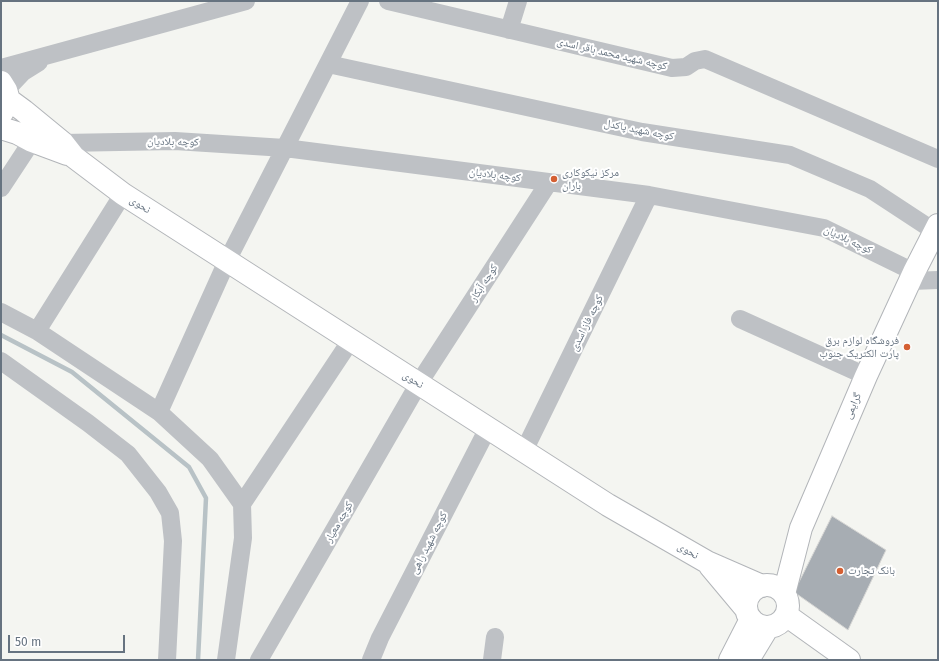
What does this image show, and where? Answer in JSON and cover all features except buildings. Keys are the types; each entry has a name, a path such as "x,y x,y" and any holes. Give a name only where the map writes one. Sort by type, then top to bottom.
{"main road":[{"name":"نحوی","path":"4,97 24,111 123,194 608,505 707,562 771,588"},
{"path":"1,128 17,133 32,141 69,150"},
{"name":"گرایمی","path":"771,588 801,528 866,376 936,228"},
{"path":"707,562 755,619 774,626 781,622 786,616 788,608 787,601 771,588 755,589 750,594 747,601 755,619 748,660"},
{"path":"786,616 848,660"},
{"path":"730,660 755,619"}],"street":[{"path":"1,68 246,1"},
{"path":"159,412 227,261 360,1"},
{"name":"کوچه شهید محمد باقر اسدی","path":"388,1 672,68 686,67 695,61 705,59 938,158"},
{"path":"509,30 518,1"},
{"path":"4,97 23,72 50,55"},
{"name":"کوچه شهید پاکدل","path":"328,64 642,132 790,155 870,189 936,228"},
{"path":"1,188 32,141"},
{"name":"کوچه بلادیان","path":"69,150 176,141 285,148 649,195 824,228 913,276"},
{"name":"کوچه آبکار","path":"419,383 549,182"},
{"path":"38,331 123,194"},
{"name":"کوچه فاز اسدی","path":"524,451 649,195"},
{"path":"913,276 938,280"},
{"path":"1,312 38,331 159,412 210,459 242,504 243,538 226,660"},
{"path":"740,319 866,376"},
{"path":"242,504 351,340"},
{"path":"1,362 88,423 128,454 158,492 170,514 173,541 167,660"},
{"name":"کوچه معیار","path":"259,660 419,383"},
{"name":"کوچه شهید راهی","path":"371,660 380,638 488,428"},
{"path":"492,660 495,637"}],"waterway":[{"path":"1,335 72,372 189,467 206,498 198,660"}],"place":[{"name":"مرکز نیکوکاری باران","path":"554,179"},
{"name":"فروشگاه لوازم برق پارت الکتریک جنوب","path":"907,347"},
{"name":"بانک تجارت","path":"840,571"}]}
